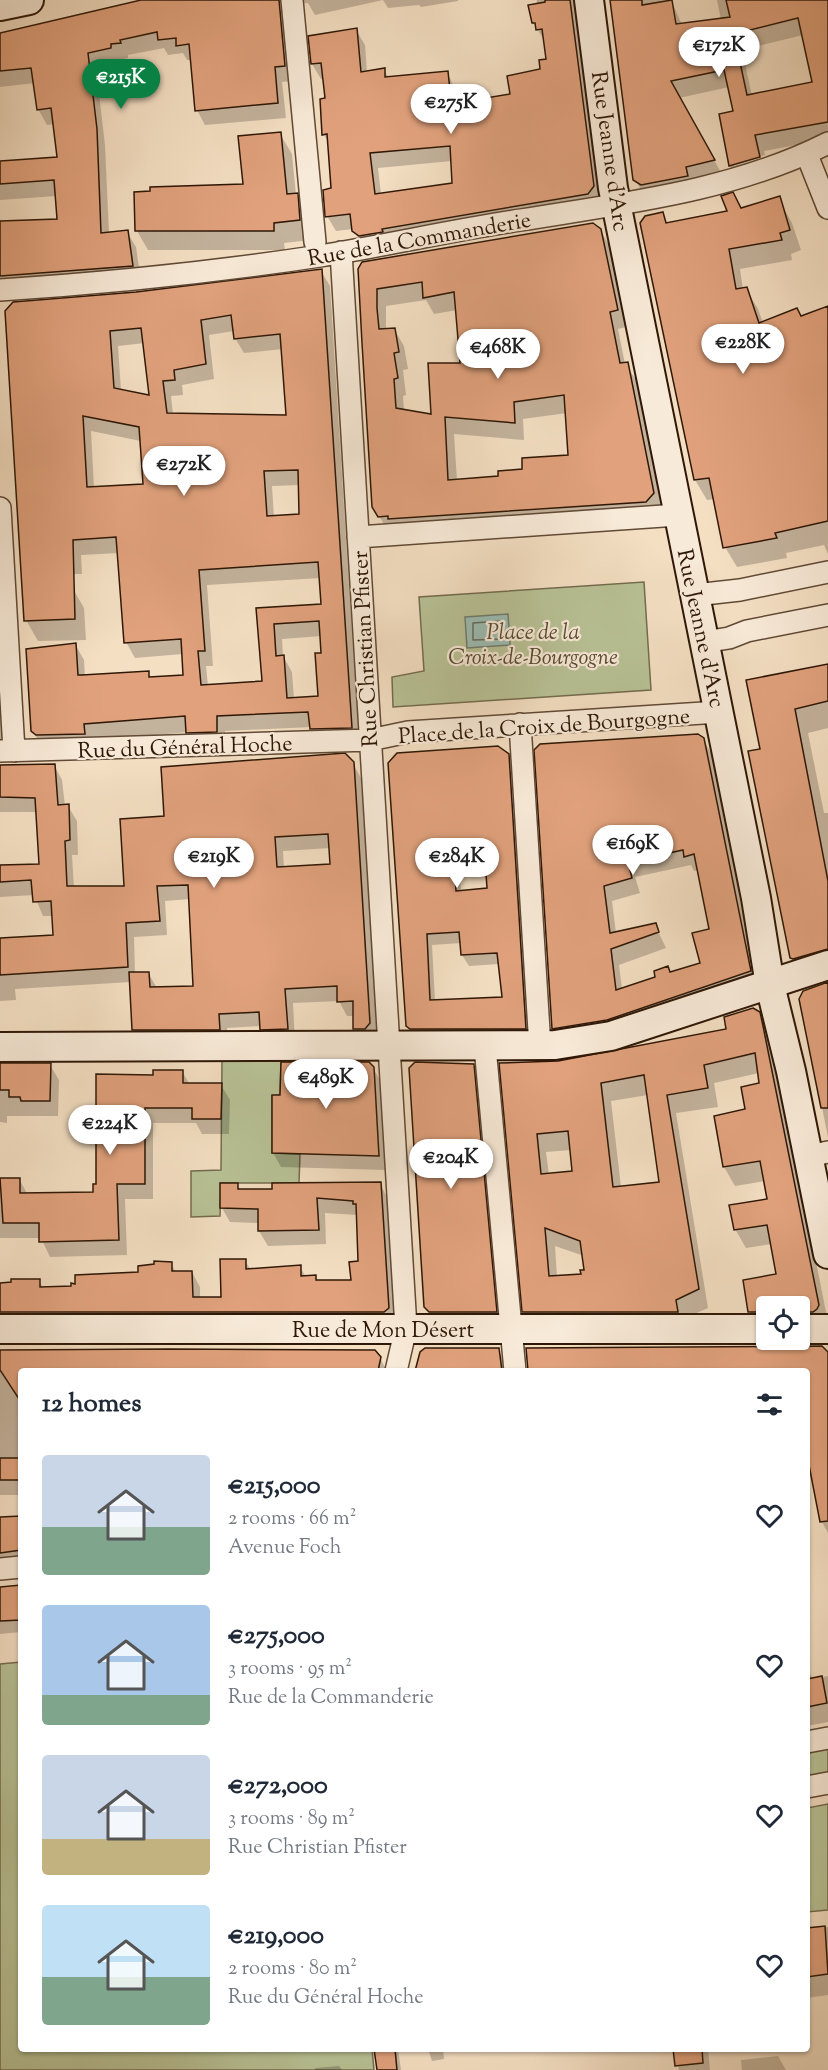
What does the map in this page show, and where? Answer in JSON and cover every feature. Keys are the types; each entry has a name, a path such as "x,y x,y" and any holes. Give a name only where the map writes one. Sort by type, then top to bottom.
{"main road":[{"path":"0,6 29,0"},
{"name":"Rue Jeanne d'Arc","path":"590,0 616,205 756,898 770,985 818,1154 828,1254"},
{"path":"0,1047 540,1047 611,1036 828,965"},
{"name":"Rue de Mon Désert","path":"0,1329 756,1329"},
{"path":"810,1329 828,1329"}],"street":[{"path":"292,0 315,243"},
{"name":"Rue de la Commanderie","path":"0,291 178,273 341,252 616,205 711,185 807,155 828,144"},
{"path":"807,155 828,208"},
{"name":"Rue Christian Pfister","path":"341,252 406,1328 397,1368"},
{"path":"0,508 7,751"},
{"path":"358,537 678,515"},
{"path":"695,595 740,590 828,572"},
{"path":"705,642 828,615"},
{"name":"Place de la Croix de Bourgogne","path":"370,740 408,732 719,712"},
{"path":"520,724 540,1047"},
{"name":"Rue du Général Hoche","path":"7,751 370,740"},
{"path":"484,1047 515,1368"},
{"path":"0,1569 18,1567"},
{"path":"810,1741 828,1738"},
{"path":"810,1786 828,1783"}],"green space":[{"name":"Place de la Croix-de-Bourgogne","path":"644,582 651,690 393,707 392,677 424,671 419,597"},
{"path":"222,1060 281,1061 280,1095 272,1096 272,1153 300,1154 299,1183 221,1183 220,1216 191,1217 191,1171 221,1170"},
{"path":"18,1662 18,2052 372,2052 374,2070 0,2070 0,1664"},
{"path":"828,1745 828,1773 810,1776 810,1748"},
{"path":"828,1804 828,1910 810,1912 810,1807"}],"water":[{"path":"508,614 510,645 467,648 465,617"}],"building":[{"path":"141,0 279,0 285,66 275,67 278,103 195,111 189,44 176,46 176,38 158,40 157,32 120,40 121,43 111,44 111,48 88,53 97,129 101,233 128,230 133,266 0,276 0,221 57,219 54,180 0,184 0,161 57,157 51,108 37,110 31,68 0,71 0,33"},
{"path":"545,0 570,0 594,186 588,194 382,229 383,232 359,236 352,231 350,214 325,217 323,190 331,188 327,134 322,135 320,99 325,98 321,63 311,64 308,36 357,28 361,72 385,68 385,77 448,71 450,91 473,87 474,100 510,94 507,76 540,69 539,60 546,59 542,29 536,30 528,5 545,2","holes":["450,146 452,183 375,194 370,153"]},
{"path":"610,0 642,0 642,5 672,0 676,24 730,17 726,0 828,0 828,122 755,135 760,157 729,166 719,114 733,111 724,70 671,81 715,160 686,167 688,176 641,185 633,180","holes":["798,18 812,82 747,95 734,34"]},
{"path":"281,132 287,194 298,193 300,220 274,223 274,231 135,231 134,192 150,191 150,187 243,184 238,136"},
{"path":"733,192 741,208 780,196 790,230 780,233 782,240 729,249 736,289 747,287 759,323 797,308 801,316 828,306 828,521 775,533 777,538 723,548 709,478 694,480 640,223 645,216 663,212 666,223 727,211 721,196"},
{"path":"593,223 601,229 618,310 610,312 620,363 628,362 654,493 646,502 388,519 388,516 378,517 372,507 358,269 362,262","holes":["422,282 423,298 454,292 460,363 428,363 431,414 396,408 394,379 398,378 394,353 399,352 395,328 379,329 377,308 377,289","564,395 568,455 522,458 522,469 498,471 498,476 448,480 445,417 515,423 514,402"]},
{"path":"322,269 352,728 310,729 308,712 217,716 217,732 186,733 185,716 84,724 85,734 36,735 31,731 26,649 76,643 78,675 149,671 149,677 183,675 181,639 124,643 116,537 73,540 75,619 24,621 5,311 13,302 136,292","holes":["231,315 234,339 280,334 286,415 167,413 163,381 175,380 174,370 206,364 201,320","141,328 149,395 114,388 110,331","83,416 139,427 143,484 87,487","298,470 299,514 267,516 264,471","318,562 321,604 256,608 262,681 201,685 198,651 205,651 199,570","319,621 321,653 315,653 318,696 287,698 284,655 276,656 274,624"]},
{"path":"828,664 828,701 795,709 828,881 828,949 793,959 790,958 748,751 760,749 746,680"},
{"path":"698,734 704,738 751,971 607,1020 552,1029 534,750 540,744","holes":["683,850 684,857 694,854 709,929 692,933 700,963 670,972 668,966 654,971 655,977 616,990 611,949 659,932 656,923 610,933 604,886 632,878 628,862"]},
{"path":"498,746 509,754 526,1029 410,1029 406,1026 388,763 397,753","holes":["453,847 484,847 487,888 456,891","459,932 461,955 497,953 502,997 430,1000 427,934"]},
{"path":"345,753 354,762 370,1023 365,1029 353,1029 353,1001 337,1002 337,986 285,989 288,1029 260,1030 259,1012 219,1014 220,1030 132,1030 129,972 149,972 150,987 193,986 188,885 157,886 160,921 126,923 128,967 0,975 0,938 53,935 51,901 33,902 31,880 0,882 0,865 39,864 35,798 0,797 0,765 55,764 58,805 69,804 70,840 65,841 67,886 124,886 120,819 164,816 161,767","holes":["328,834 330,864 277,867 275,837"]},
{"path":"828,982 828,1108 821,1108 799,999 803,991"},
{"path":"753,1008 760,1012 819,1305 817,1309 810,1312 810,1296 756,1296 756,1312 748,1312 743,1280 776,1274 767,1225 734,1230 729,1205 767,1199 760,1161 723,1167 714,1116 745,1109 741,1087 759,1083 755,1053 704,1065 708,1088 667,1095 699,1289 676,1300 678,1312 522,1312 499,1063 558,1061 726,1029 724,1017","holes":["644,1075 659,1182 613,1187 601,1083","568,1131 572,1171 541,1174 537,1134","545,1228 580,1241 584,1270 580,1270 581,1274 549,1276"]},
{"path":"281,1062 369,1062 374,1067 379,1156 272,1153 272,1095 280,1095"},
{"path":"415,1062 474,1064 497,1312 429,1312 424,1307 409,1068"},
{"path":"0,1063 51,1063 50,1101 21,1101 20,1097 9,1097 9,1090 0,1090"},
{"path":"153,1070 183,1070 183,1083 222,1083 221,1119 192,1119 192,1108 145,1108 145,1184 117,1184 119,1240 39,1242 39,1223 3,1223 0,1178 20,1178 20,1193 93,1192 93,1184 96,1184 96,1074 153,1075"},
{"path":"381,1182 389,1308 384,1312 0,1312 0,1283 11,1282 11,1279 40,1279 40,1287 71,1286 71,1283 75,1284 75,1275 138,1272 138,1266 154,1264 154,1261 172,1262 172,1271 192,1271 193,1297 221,1297 220,1259 246,1259 246,1269 301,1265 301,1276 316,1275 316,1280 351,1280 349,1262 358,1261 356,1204 353,1204 353,1201 317,1198 319,1230 258,1231 258,1209 220,1208 220,1183 238,1183 238,1189 272,1189 272,1183"},
{"path":"756,1346 756,1350 810,1350 810,1346 822,1346 828,1352 828,1521 820,1522 810,1470 810,1368 528,1368 526,1348"},
{"path":"425,1348 499,1348 502,1368 416,1368 420,1352"},
{"path":"0,1350 375,1350 381,1357 379,1368 18,1368 18,1397 0,1370"},
{"path":"0,1458 18,1458 18,1480 0,1480"},
{"path":"18,1516 18,1550 0,1553 0,1517"},
{"path":"18,1585 18,1620 0,1621 0,1587"},
{"path":"822,1676 827,1703 810,1706 810,1678"},
{"path":"825,1926 828,1974 810,1977 810,1928"},
{"path":"374,2052 395,2052 397,2070 377,2070"},
{"path":"673,2052 702,2052 703,2063 675,2066"}]}
